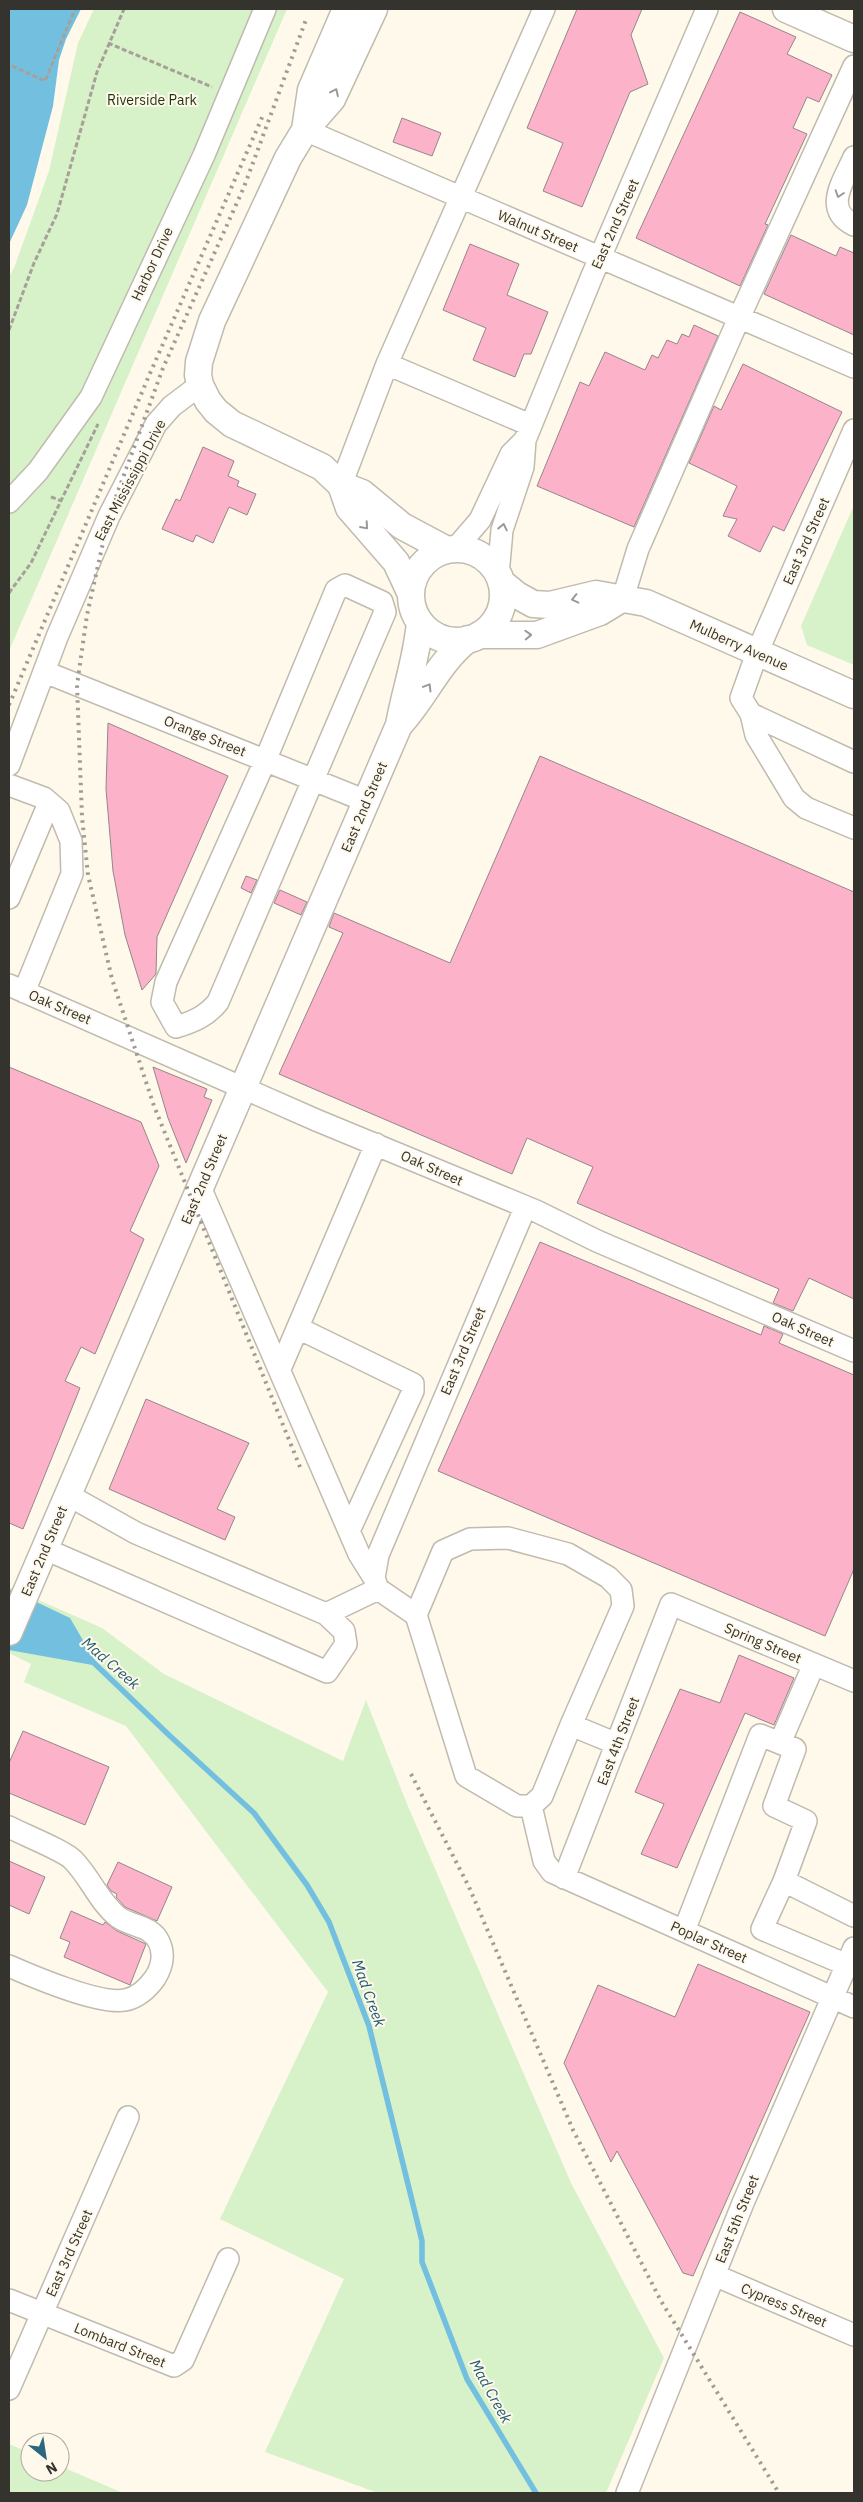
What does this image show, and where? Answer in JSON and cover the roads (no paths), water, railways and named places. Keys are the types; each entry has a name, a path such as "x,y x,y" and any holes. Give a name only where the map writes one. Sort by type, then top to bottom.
{"main road":[{"path":"305,130 311,90 346,9"},
{"path":"374,9 332,99 305,130 288,158 212,321 199,362 200,385 216,411 232,424 322,467 341,485 362,493 402,526 451,549 468,550 480,555 491,564 500,579 501,606 496,618 474,637"},
{"path":"786,9 854,39"},
{"path":"341,485 349,508 396,562 411,594"},
{"path":"451,549 433,556 419,569 413,581 411,594 413,609 420,622 429,632 442,638 455,641 474,637 537,635 600,612 623,598"},
{"name":"Mulberry Avenue","path":"500,579 516,595 533,604 550,605 596,594 646,604 854,695"},
{"name":"East 2nd Street","path":"9,1632 399,725 414,662 420,622"},
{"name":"East 2nd Street","path":"399,725 418,703 442,664 474,637"}],"street":[{"name":"Harbor Drive","path":"9,502 38,471 91,398 204,155 265,9"},
{"path":"341,485 387,364 544,9"},
{"name":"East 2nd Street","path":"500,579 502,530 523,467 528,432 600,257 708,9"},
{"path":"623,598 638,549 854,66"},
{"name":"Walnut Street","path":"305,130 854,367"},
{"path":"854,157 836,199 837,209 844,220 854,225"},
{"path":"387,364 528,432"},
{"name":"East Mississippi Drive","path":"9,765 106,525 156,424 172,406 200,385"},
{"name":"East 3rd Street","path":"751,714 741,698 757,652 854,430"},
{"name":"East 2nd Street","path":"451,549 480,520 511,454 528,432"},
{"path":"162,1052 176,1027 193,1022 208,1013 218,1002 385,612 382,602 345,586 336,590 265,760 166,982 162,1002 176,1027"},
{"name":"Orange Street","path":"45,672 366,801"},
{"path":"751,714 854,762"},
{"path":"751,714 756,735 794,798 806,808 854,828"},
{"path":"9,785 44,798 58,811 65,823 71,841 72,874 16,988"},
{"path":"9,898 49,803"},
{"name":"Oak Street","path":"16,988 131,1037 243,1088 854,1351"},
{"path":"280,1369 376,1144"},
{"path":"200,1187 359,1554 376,1584 416,1615 466,1776 517,1806 531,1806 542,1796 623,1606 622,1590 608,1577 568,1554 508,1538 470,1539 443,1551 416,1615"},
{"name":"East 3rd Street","path":"376,1584 378,1555 402,1494 525,1208"},
{"path":"298,1328 413,1384 413,1391 349,1531"},
{"path":"45,1549 327,1672 346,1644 344,1631 326,1614 136,1533 68,1495"},
{"path":"326,1614 376,1584"},
{"name":"Spring Street","path":"671,1604 854,1681"},
{"name":"East 4th Street","path":"564,1878 671,1604"},
{"path":"780,1743 814,1664"},
{"path":"571,1725 617,1744"},
{"path":"684,1931 760,1735 795,1749 774,1806 806,1821 784,1881 748,1960"},
{"name":"Poplar Street","path":"531,1806 544,1861 552,1872 854,2006"},
{"path":"9,1827 72,1859 118,1917 151,1931 159,1942 163,1957 160,1970 151,1984 139,1994 125,2000 104,2000 15,1969"},
{"path":"784,1881 854,1916"},
{"path":"762,1929 850,1956"},
{"name":"East 5th Street","path":"628,2490 747,2194 850,1956"},
{"name":"East 3rd Street","path":"9,2389 128,2117"},
{"name":"Lombard Street","path":"9,2300 174,2366 183,2360 228,2259"},
{"name":"Cypress Street","path":"714,2275 854,2335"}],"water":[{"path":"9,9 91,9 76,43 9,274"},
{"path":"9,1589 70,1618 98,1666 9,1650"}],"waterway":[{"name":"Mad Creek","path":"93,1662 254,1813 307,1885 329,1922 369,2026 422,2241 422,2262 467,2379 536,2493"}],"railway":[{"path":"300,1467 154,1106 112,979 88,875 82,817 77,685 87,615 109,516 163,368 244,187 307,17"},
{"path":"9,705 148,378 264,113"},
{"path":"411,1774 469,1887 573,2130 661,2301 779,2493"}],"park label":[{"name":"Riverside Park","path":"152,100"}]}
